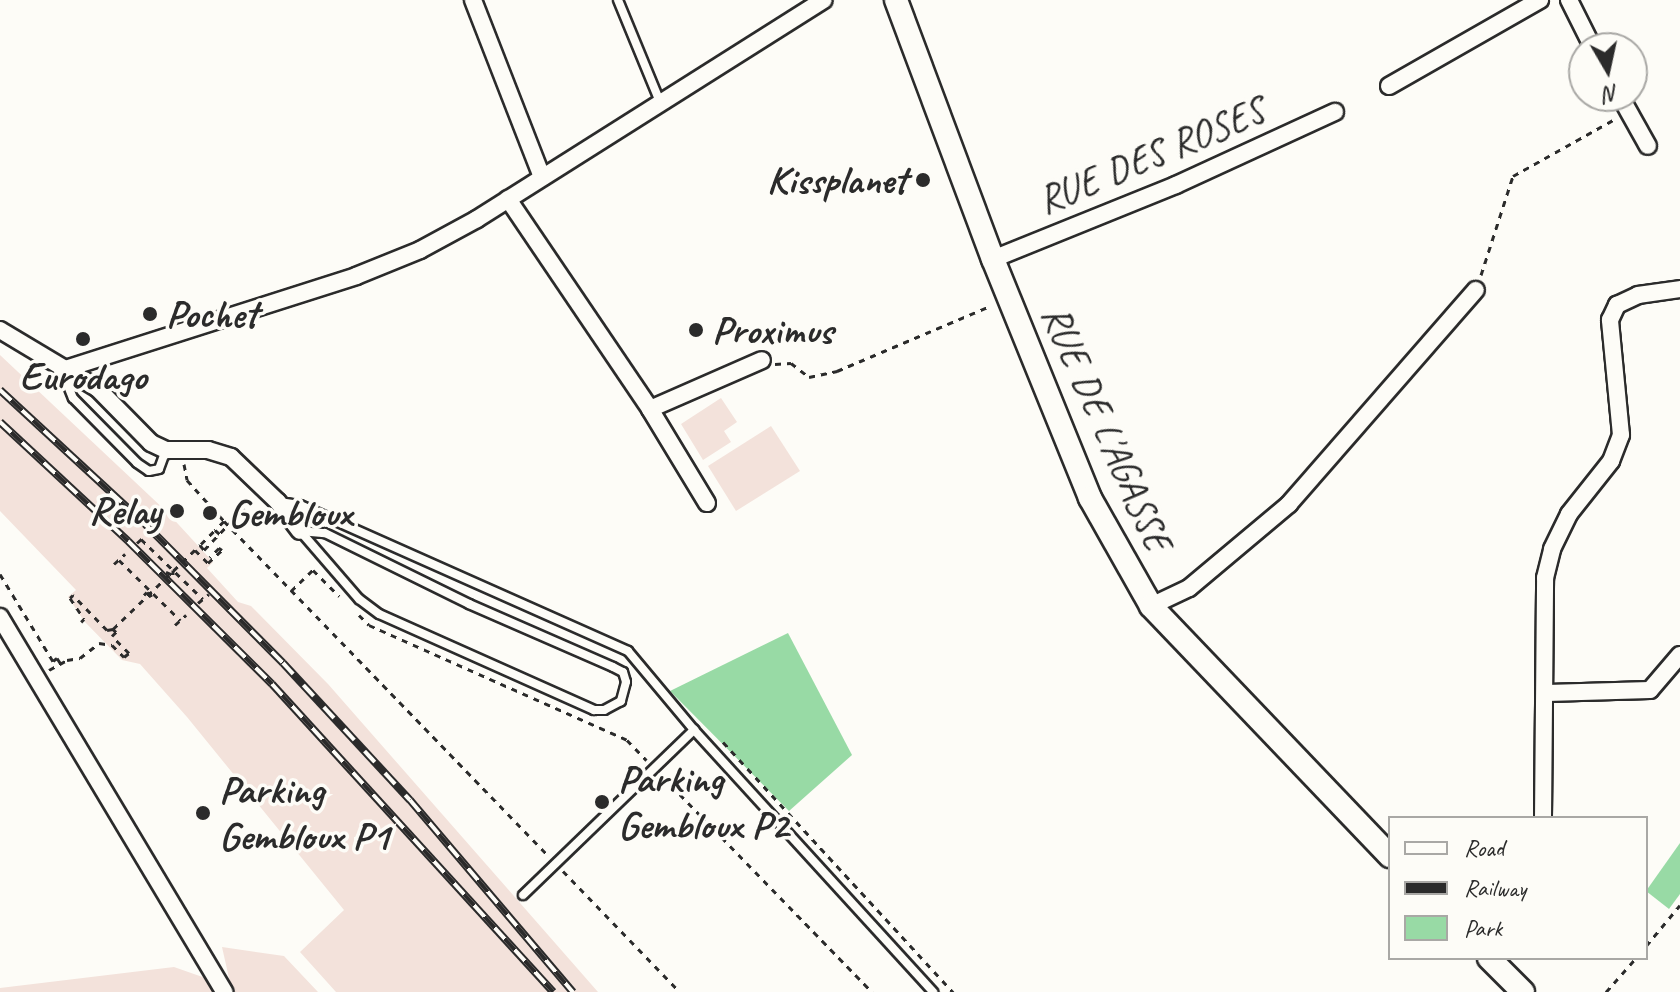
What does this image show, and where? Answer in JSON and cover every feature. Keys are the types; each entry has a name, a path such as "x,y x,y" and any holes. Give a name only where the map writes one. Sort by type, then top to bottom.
{"street":[{"path":"473,0 542,177"},
{"path":"62,370 356,276 430,245 824,0"},
{"name":"RUE DE L'AGASSE","path":"896,0 993,259 1090,498 1151,606 1388,854"},
{"path":"1389,86 1540,0"},
{"path":"1569,0 1585,32"},
{"name":"RUE DES ROSES","path":"993,259 1176,185 1335,112"},
{"path":"1629,112 1648,146"},
{"path":"508,199 650,409 707,503"},
{"path":"1543,816 1547,693 1545,578 1552,549 1569,514 1611,461 1621,435 1610,320 1617,305 1638,295 1680,289"},
{"path":"1151,606 1189,588 1289,504 1476,290"},
{"path":"0,330 62,370 97,388 151,443 174,451 208,450 231,457 278,502 300,531"},
{"path":"650,409 762,360"},
{"path":"0,617 224,992"},
{"path":"1547,693 1650,690 1680,655"},
{"path":"1491,960 1523,992"}],"lane":[{"path":"618,0 661,103"},
{"path":"62,370 73,398 137,463 149,471 159,469 174,451"},
{"path":"278,502 300,505 628,651 667,701 933,992"},
{"path":"300,531 325,533 469,604 623,672 626,682 621,701 613,707 594,710 379,614 359,599 300,531"},
{"path":"523,895 694,730"}],"path":[{"path":"1476,290 1513,176 1626,112"},
{"path":"762,360 776,364 791,363 809,377 837,371 1009,298"},
{"path":"174,451 187,480 224,521 680,992"},
{"path":"221,535 218,532 243,509 249,515 233,530"},
{"path":"109,631 224,521"},
{"path":"215,530 221,535"},
{"path":"148,533 139,541 201,601 209,594"},
{"path":"200,545 204,550 221,535"},
{"path":"195,550 208,563 222,550 219,548 210,557"},
{"path":"114,564 125,554"},
{"path":"119,560 180,620"},
{"path":"291,591 313,570"},
{"path":"166,572 173,573"},
{"path":"0,574 53,661 57,658 61,664"},
{"path":"144,595 147,592 151,597 150,591"},
{"path":"51,669 80,658 99,643 112,645 124,657 129,653 112,636 116,632 109,631 73,595 70,598 84,619 81,622"},
{"path":"175,625 186,615"},
{"path":"715,736 739,756 953,992"},
{"path":"1648,944 1680,905"},
{"path":"1606,992 1634,960"}],"shaded area":[{"path":"0,355 167,512 213,562 207,568 238,602 251,606 328,684 598,992 336,992 300,952 344,910 140,664 122,660 84,621 68,597 76,590 0,511"},
{"path":"721,398 737,422 724,431 731,442 703,460 681,424"},
{"path":"771,426 800,471 736,511 708,466"},
{"path":"222,947 284,956 318,992 0,992 0,988 174,967 231,987"}],"green space":[{"path":"788,633 852,755 789,811 670,691"},
{"path":"1680,843 1680,894 1669,909 1648,893"}],"railway":[{"path":"0,390 145,524 283,663 410,800 573,992"},
{"path":"0,422 128,541 272,684 553,992"}],"place":[{"name":"Kissplanet","path":"923,180"},
{"name":"Pochet","path":"150,314"},
{"name":"Proximus","path":"696,330"},
{"name":"Eurodago","path":"83,339"},
{"name":"Relay","path":"177,511"},
{"name":"Gembloux","path":"210,513"},
{"name":"Parking Gembloux P2","path":"602,802"},
{"name":"Parking Gembloux P1","path":"203,813"}]}
